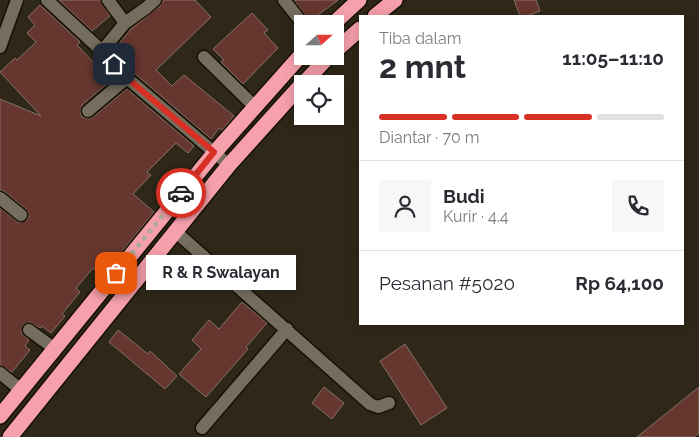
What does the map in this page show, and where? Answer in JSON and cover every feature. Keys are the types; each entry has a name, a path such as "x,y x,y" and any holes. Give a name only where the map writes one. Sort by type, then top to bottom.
{"highway":[{"path":"343,15 359,0"},
{"path":"376,15 395,0"},
{"path":"344,43 359,30"},
{"path":"0,416 214,152 294,63"},
{"path":"312,75 321,65"},
{"path":"10,437 229,165 294,94"}],"street":[{"path":"0,47 16,0"},
{"path":"47,0 102,51 127,78 229,165"},
{"path":"108,0 125,23"},
{"path":"102,51 125,23 155,0"},
{"path":"284,0 296,15"},
{"path":"204,57 254,106"},
{"path":"88,111 127,78"},
{"path":"0,198 21,216"},
{"path":"176,232 370,404 378,407 389,403"},
{"path":"202,428 287,329"},
{"path":"29,330 55,349"},
{"path":"0,373 21,390"}],"building":[{"path":"59,0 100,0 110,16 92,31"},
{"path":"163,0 195,0 211,17 156,70 172,86 184,75 234,116 222,130 219,128 211,139 133,72 113,51 131,29 160,6"},
{"path":"294,0 338,0 318,15 305,15"},
{"path":"514,0 536,0 540,11 530,15 520,15"},
{"path":"40,5 80,42 77,45 96,65 100,61 115,77 82,105 80,112 82,117 89,119 93,117 127,89 194,146 188,153 176,143 147,172 151,175 133,194 154,212 102,276 93,268 76,288 80,292 62,314 65,316 51,333 42,326 40,328 30,322 23,325 21,333 29,340 25,346 30,350 12,372 0,365 0,208 19,223 27,220 29,216 26,209 0,190 0,99 41,116 0,72 15,58 17,60 36,42 27,33 35,25 28,17"},
{"path":"252,13 268,30 264,33 278,48 243,84 221,62 224,60 213,49"},
{"path":"242,302 267,323 246,347 248,349 206,397 179,374 201,349 192,340 209,320 219,329"},
{"path":"118,330 148,354 150,351 177,376 165,389 109,342"},
{"path":"405,344 447,408 421,425 380,361"},
{"path":"324,387 344,403 332,419 312,403"},
{"path":"699,387 699,433 694,437 637,437"}],"way so far":[{"path":"116,273 181,193"}],"place":[{"name":"R & R Swalayan","path":"116,273"}],"route":[{"path":"114,64 127,78 214,152 181,193"}]}
